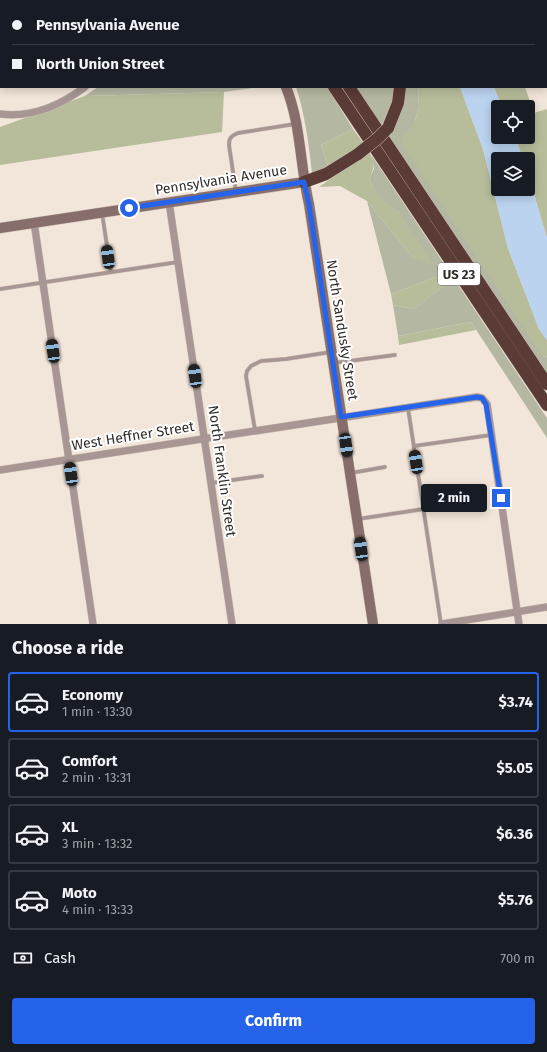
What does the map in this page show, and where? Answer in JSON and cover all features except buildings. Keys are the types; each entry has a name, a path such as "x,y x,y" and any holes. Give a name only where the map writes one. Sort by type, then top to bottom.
{"highway":[{"name":"US 23","path":"335,88 547,406"},
{"name":"US 23","path":"349,88 547,384"},
{"path":"304,182 326,174 358,154 378,138 388,128 398,103 400,88"}],"street":[{"path":"0,114 22,114 48,108 83,88"},
{"name":"North Sandusky Street","path":"286,88 293,107 304,182 309,204 373,624"},
{"name":"Pennsylvania Avenue","path":"0,228 304,182"},
{"name":"North Franklin Street","path":"169,202 232,624"},
{"path":"34,222 94,624"},
{"name":"West Heffner Street","path":"0,470 408,406 477,397 482,398 486,404 491,435"},
{"path":"491,435 519,624"},
{"path":"445,624 547,607"}],"lane":[{"path":"236,192 229,146 231,136 238,133 296,124"},
{"path":"102,212 110,272"},
{"path":"0,289 178,262"},
{"path":"255,430 246,376 247,370 251,366 261,361 332,352"},
{"path":"333,363 395,355"},
{"path":"408,406 424,509 445,624"},
{"path":"414,446 491,435"},
{"path":"350,473 385,467"},
{"path":"211,483 262,476"},
{"path":"357,519 424,509"}],"green space":[{"path":"97,88 253,88 224,92 85,96"},
{"path":"296,88 328,88 353,129 321,145 328,166 312,174 310,152 302,108"},
{"path":"357,88 418,88 419,107 414,124 544,357 547,356 547,373"},
{"path":"418,88 460,88 483,149 491,181 491,196 495,196 508,248 539,329 547,340 547,356 543,357 400,140 414,124 419,107"},
{"path":"494,88 525,88 530,100 499,100"},
{"path":"224,92 222,132 0,165 0,127 85,96"},
{"path":"547,109 547,238 535,196 535,152 520,152 518,144 535,144 535,113"},
{"path":"353,129 364,144 328,166 321,145"},
{"path":"369,152 373,159 374,166 369,179 378,196 399,213 435,266 413,258 367,201 340,186 319,187"},
{"path":"372,156 547,418 547,438 471,322 398,336 393,305 414,309 438,290 449,285 442,275 391,294 367,201 413,258 399,213 378,197 369,179 374,169"},
{"path":"442,275 449,286 438,290 414,309 393,305 391,294"},
{"path":"471,322 476,330 399,345 398,336"}],"water":[{"path":"460,88 494,88 499,100 491,100 491,144 518,144 520,152 491,152 491,181 483,149"},
{"path":"495,196 535,196 547,238 547,340 539,329 508,248"}],"route":[{"path":"129,208 304,182 309,204 341,417 408,406 481,397 486,404 501,498"}]}
